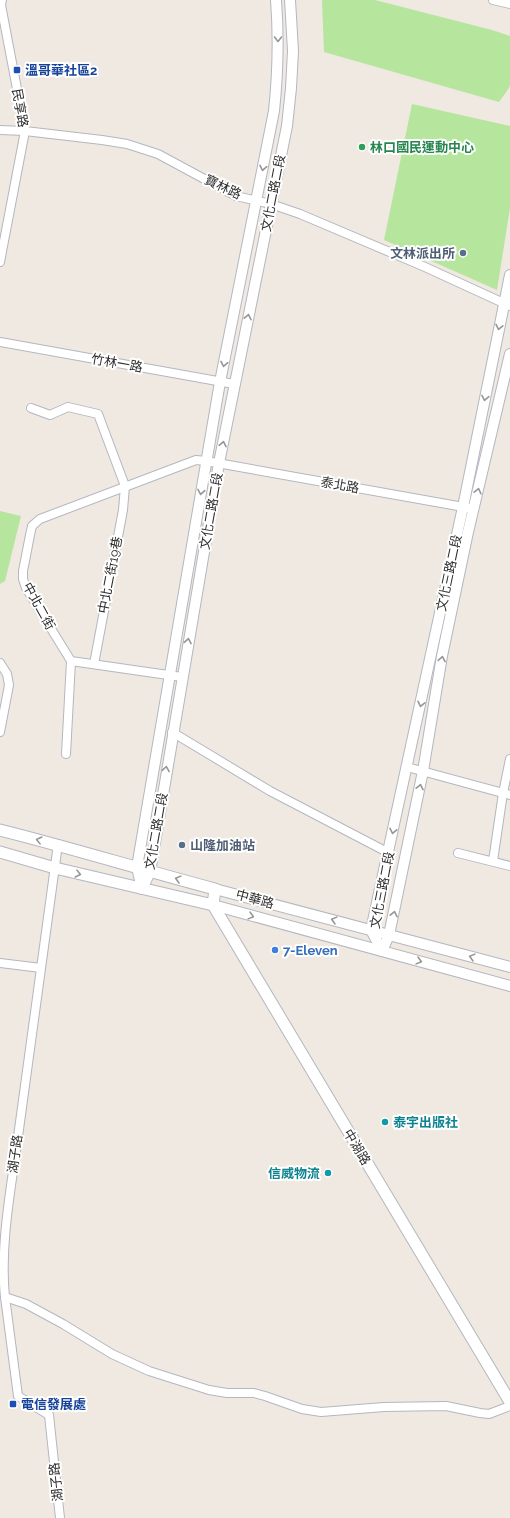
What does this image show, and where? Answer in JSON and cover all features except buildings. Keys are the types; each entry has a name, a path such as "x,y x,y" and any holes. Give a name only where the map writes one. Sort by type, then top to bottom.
{"main road":[{"name":"中華路","path":"0,830 58,844 150,872 215,889"},
{"name":"中華路","path":"0,852 54,868 213,905"},
{"path":"213,905 215,889"},
{"name":"中湖路","path":"213,905 510,1402"}],"street":[{"name":"民享路","path":"0,262 25,131 1,5 2,0"},
{"name":"文化二路二段","path":"142,889 137,867 169,675 220,382 274,112 278,75 276,0"},
{"name":"文化二路二段","path":"142,889 150,872 172,732 219,463 287,126 293,51 290,0"},
{"path":"493,0 510,4"},
{"name":"寶林路","path":"0,130 25,131 127,144 158,154 236,196 271,204 307,217 507,304"},
{"name":"文化三路二段","path":"382,951 372,930 493,360 507,304 510,275"},
{"name":"竹林一路","path":"0,342 234,384"},
{"name":"文化三路二段","path":"382,951 389,935 424,771 442,656 474,509 509,367 510,354"},
{"path":"493,360 509,367"},
{"path":"31,408 50,415 68,407 98,414 125,486"},
{"name":"中北二街","path":"71,661 26,588 23,579 23,571 32,526 40,519 125,486 196,460 206,460"},
{"name":"泰北路","path":"206,460 474,509"},
{"name":"中北二街19巷","path":"94,664 123,510 125,486"},
{"path":"66,754 71,661 182,677"},
{"path":"0,663 7,674 9,685 0,732"},
{"path":"172,732 270,791 389,853"},
{"path":"493,860 507,794 510,759"},
{"path":"407,767 507,794"},
{"name":"湖子路","path":"58,844 13,1172 3,1230 1,1281 6,1297 18,1396 49,1415 60,1518"},
{"path":"458,853 493,860 510,866"},
{"name":"中華路","path":"215,889 510,967"},
{"name":"中華路","path":"213,905 510,986"},
{"path":"0,963 41,968"},
{"path":"6,1297 37,1309 112,1354 143,1368 183,1383 209,1390 265,1396 302,1409 321,1412 446,1406 489,1414 510,1406"}],"green space":[{"path":"322,0 375,0 510,36 509,88 499,102 324,52"},
{"path":"412,104 510,126 510,208 497,290 384,240"},
{"path":"0,511 21,516 5,581 0,584"}],"place":[{"name":"溫哥華社區2","path":"17,70"},
{"name":"林口國民運動中心","path":"362,147"},
{"name":"文林派出所","path":"463,253"},
{"name":"山隆加油站","path":"182,845"},
{"name":"7-Eleven","path":"275,950"},
{"name":"泰宇出版社","path":"385,1122"},
{"name":"信威物流","path":"328,1173"},
{"name":"電信發展處","path":"13,1404"}]}
